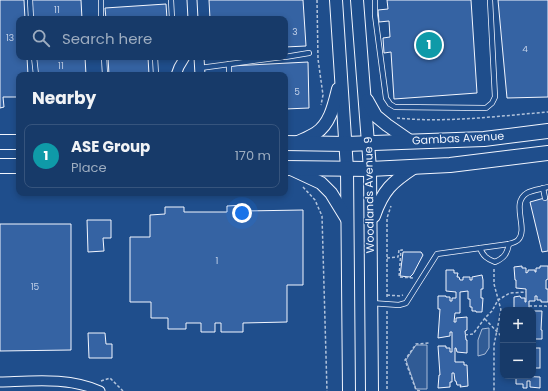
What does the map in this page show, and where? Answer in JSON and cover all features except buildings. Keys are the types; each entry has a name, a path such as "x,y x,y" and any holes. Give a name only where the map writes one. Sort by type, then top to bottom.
{"main road":[{"name":"Woodlands Avenue 9","path":"336,0 347,169 349,391"},
{"name":"Woodlands Avenue 9","path":"357,0 370,169 372,391"},
{"path":"290,143 317,133 326,122 333,110 341,80"},
{"path":"365,97 376,116 410,141"},
{"name":"Gambas Avenue","path":"290,143 346,144 368,142 484,139 548,131"},
{"path":"0,142 16,142"},
{"path":"288,169 370,169 450,165 548,153"},
{"path":"0,166 16,166"},
{"path":"370,225 380,200 386,190 397,179 415,167"},
{"path":"288,169 321,183 331,193 347,220"}],"street":[{"path":"192,0 193,16"},
{"path":"177,72 183,60"},
{"path":"199,60 200,72"},
{"path":"0,382 61,381 87,385 100,391"}],"lane":[{"path":"30,0 32,16"},
{"path":"101,0 101,16"},
{"path":"171,0 172,16"},
{"path":"375,0 375,15 386,98 390,104 395,107 486,108 492,103 495,97 490,0"},
{"path":"288,56 309,53"},
{"path":"34,60 36,72"},
{"path":"104,60 105,72"},
{"path":"154,60 156,72"},
{"path":"200,72 229,64 259,60"},
{"path":"229,64 229,72"},
{"path":"371,303 399,305 406,303 437,254 510,244 518,239 521,232 519,204 521,198 527,193 546,188 545,198"},
{"path":"480,248 486,259 495,262 503,259 510,244"}],"path":[{"path":"317,0 318,59 323,95 321,109"},
{"path":"452,120 548,112"},
{"path":"303,187 315,200 322,216 327,391"},
{"path":"387,391 387,218 393,200"},
{"path":"387,258 398,257 399,250 402,250 399,277 414,277 411,283"},
{"path":"494,269 494,284 501,310 494,345 494,391"},
{"path":"465,335 473,334 492,311 498,300 510,293 526,292"},
{"path":"387,296 400,296 405,293"},
{"path":"529,306 546,306 548,308"},
{"path":"485,318 500,335"},
{"path":"420,391 416,390 405,360 416,344 430,343"}],"shaded area":[{"path":"489,328 489,348 485,354 478,356 478,340 482,329"},
{"path":"416,345 427,345 427,389 416,389 406,360"}],"place":[{"name":"ASE Group","path":"429,45"}]}
